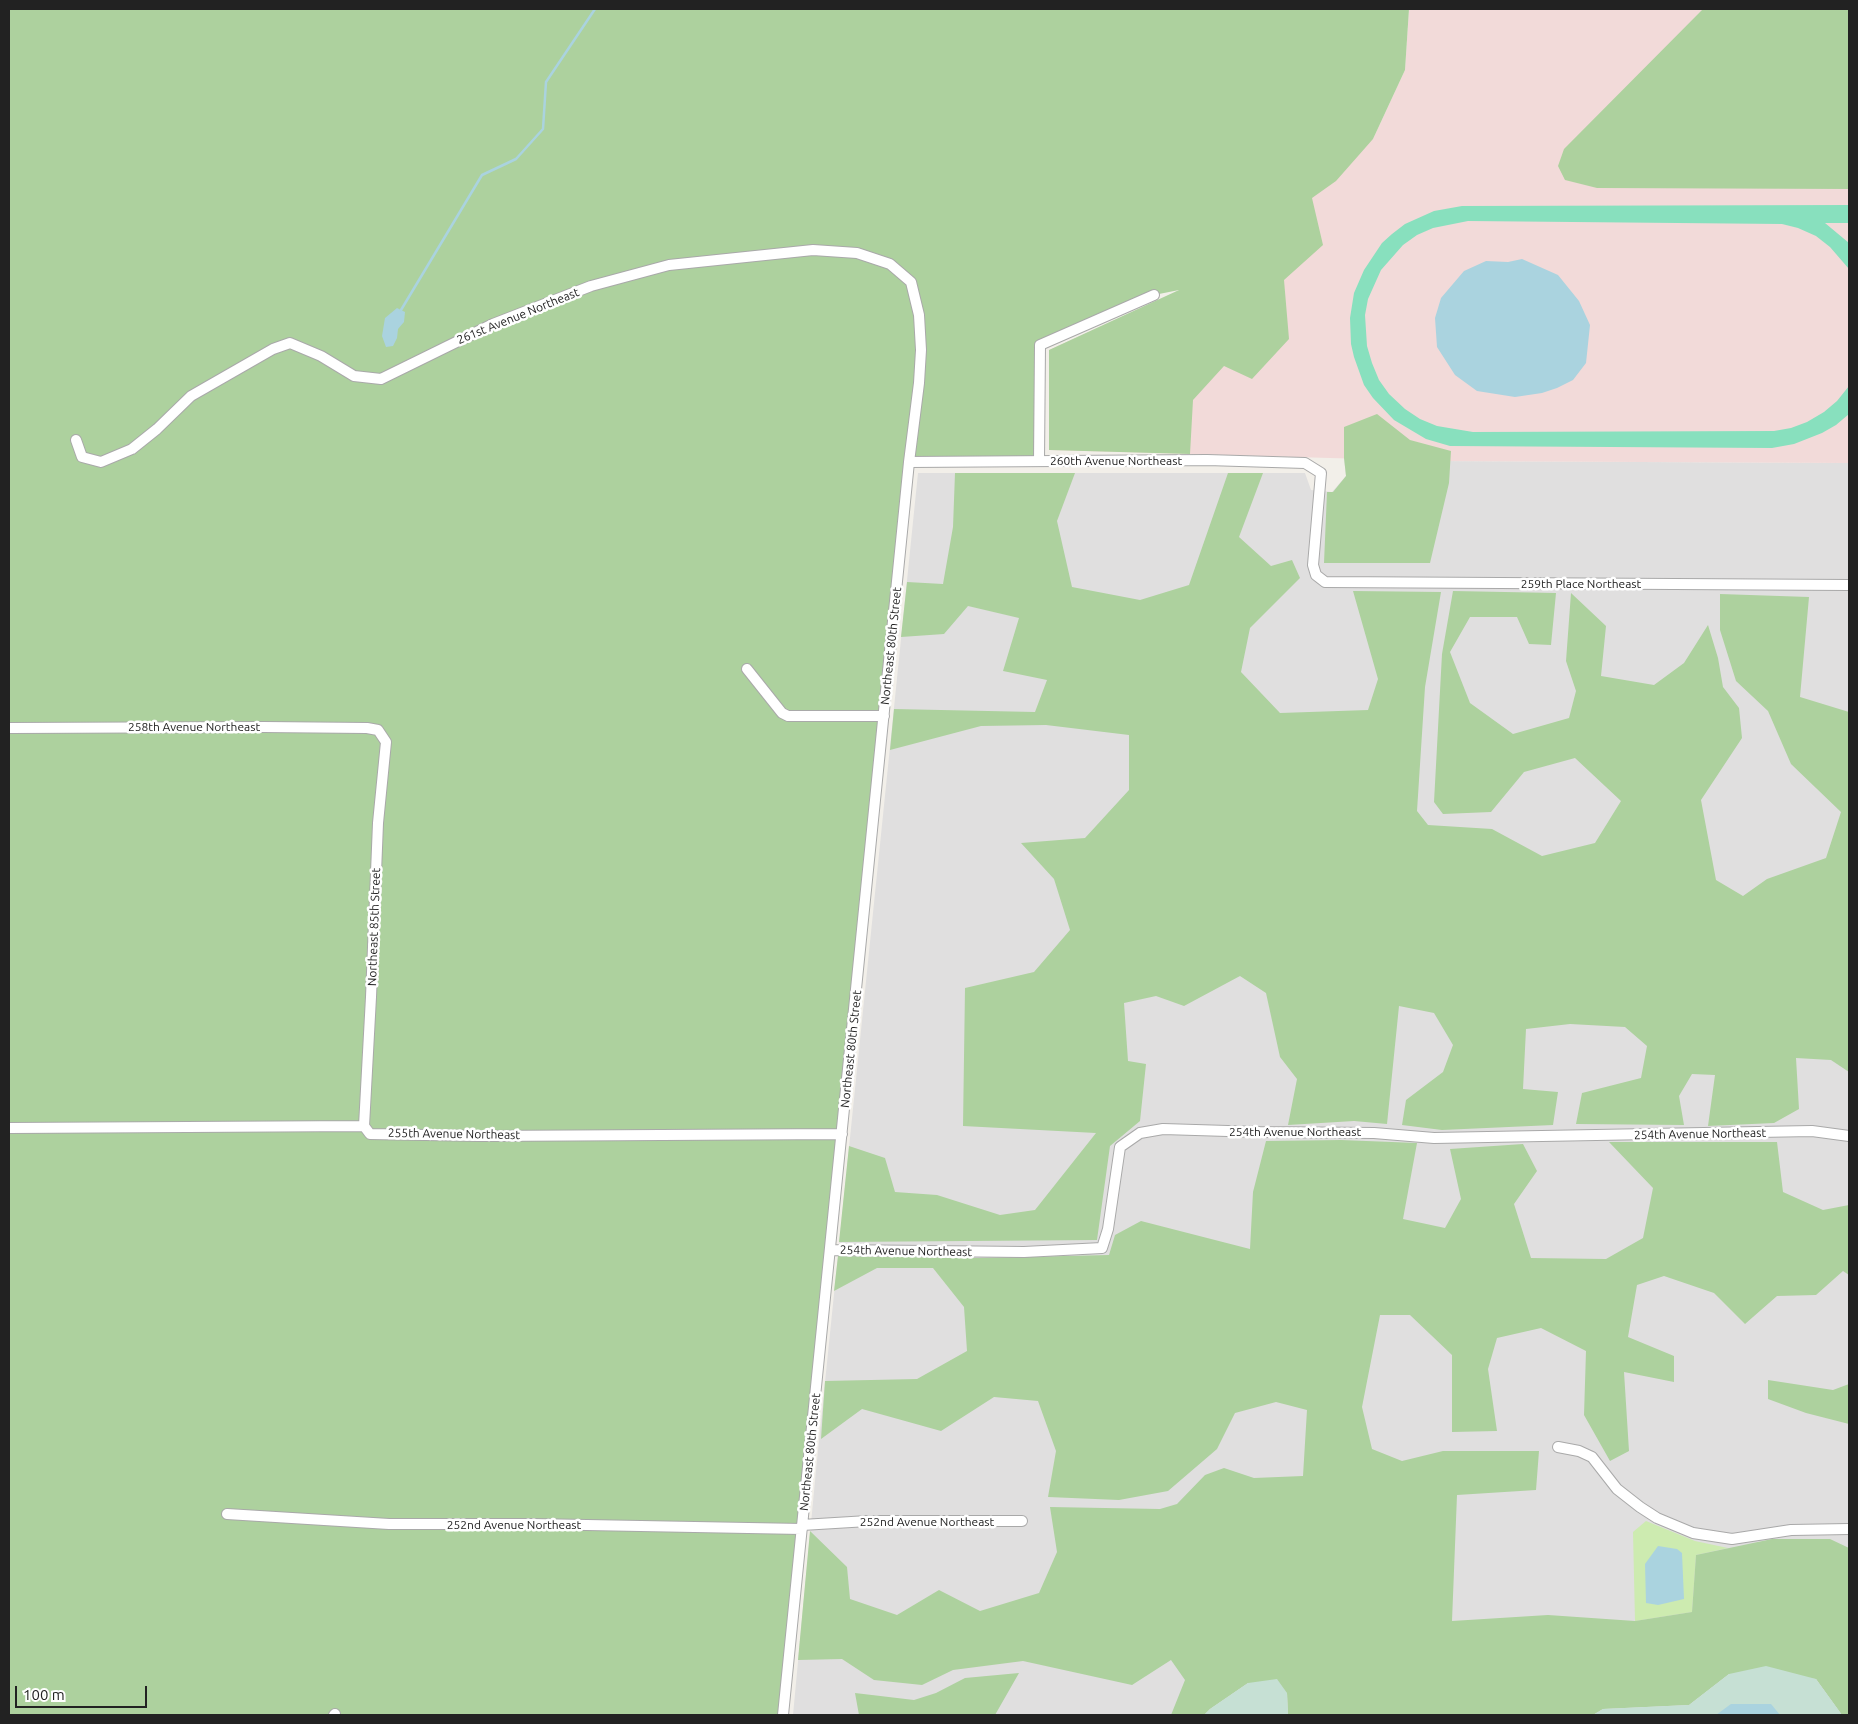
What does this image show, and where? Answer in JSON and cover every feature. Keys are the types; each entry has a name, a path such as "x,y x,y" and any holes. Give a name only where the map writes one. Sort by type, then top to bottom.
{"street":[{"name":"261st Avenue Northeast","path":"76,440 82,457 101,462 132,449 157,430 191,396 273,349 290,343 321,356 354,376 381,379 493,324 590,286 669,265 813,250 857,253 890,264 911,282 919,315 921,350 919,384"},
{"path":"1039,461 1040,346 1154,295"},
{"name":"Northeast 80th Street","path":"783,1715 909,462 919,384"},
{"name":"260th Avenue Northeast","path":"909,462 1207,460 1306,463 1321,473 1313,565 1316,575"},
{"name":"259th Place Northeast","path":"1316,575 1325,582 1849,585"},
{"path":"747,669 782,713 788,716 884,716"},
{"name":"258th Avenue Northeast","path":"9,728 302,727 367,728 378,730"},
{"name":"Northeast 85th Street","path":"364,1126 372,997 378,823 386,742 378,730"},
{"name":"255th Avenue Northeast","path":"9,1128 364,1126 370,1134 472,1136 842,1134"},
{"name":"254th Avenue Northeast","path":"831,1250 1024,1252 1102,1248 1108,1229 1120,1147 1140,1132 1163,1130 1374,1132 1434,1138 1812,1132 1849,1136"},
{"path":"1558,1447 1579,1451 1592,1457 1617,1488 1640,1508 1657,1518 1693,1533 1732,1539 1791,1530 1849,1529"},
{"name":"252nd Avenue Northeast","path":"227,1514 389,1524 802,1527 868,1521 1022,1521"}],"shaded area":[{"path":"1409,9 1849,9 1849,463 1435,461 1049,450 1049,350 1182,290 1373,139 1405,70"},
{"path":"1344,458 1435,461 1849,463 1849,1715 793,1715 816,1470 918,473 1305,473 1311,490 1332,492 1346,476"}],"green space":[{"path":"9,9 1409,9 1405,70 1373,139 1336,181 1312,198 1323,245 1284,280 1289,339 1252,379 1224,366 1193,400 1190,454 1049,450 1049,350 1179,290 1154,295 1040,345 1039,461 909,462 783,1715 9,1715"},
{"path":"1703,9 1849,9 1849,189 1597,188 1565,180 1558,166 1564,149"},
{"path":"1849,205 1849,223 1825,223 1849,243 1849,269 1830,247 1816,236 1798,228 1782,224 1468,221 1433,228 1417,235 1403,245 1381,270 1368,299 1365,315 1367,346 1379,380 1389,394 1405,409 1420,419 1437,426 1473,432 1774,431 1791,428 1807,422 1824,412 1837,401 1849,386 1849,414 1836,425 1822,433 1794,444 1772,448 1450,446 1426,439 1394,420 1373,398 1364,385 1354,357 1351,344 1350,318 1354,293 1364,270 1382,243 1392,234 1405,224 1434,211 1462,206"},
{"path":"1377,414 1410,440 1451,451 1449,483 1430,563 1324,563 1327,492 1333,492 1346,476 1344,427"},
{"path":"955,473 1075,473 1057,521 1072,587 1140,600 1189,585 1228,473 1263,473 1239,537 1271,566 1292,560 1300,578 1250,628 1241,672 1280,713 1368,710 1378,679 1353,591 1441,592 1425,687 1417,811 1428,825 1492,829 1542,856 1595,843 1621,801 1575,758 1524,772 1491,812 1443,814 1434,802 1442,654 1453,591 1556,593 1551,645 1529,644 1517,617 1470,617 1450,652 1470,703 1513,734 1569,718 1576,691 1566,661 1571,593 1606,626 1601,676 1654,685 1684,663 1708,625 1718,658 1723,687 1739,708 1742,738 1701,800 1716,880 1743,896 1767,879 1826,858 1841,812 1791,764 1768,711 1736,681 1720,630 1720,594 1809,597 1800,697 1849,712 1849,1072 1831,1060 1796,1058 1799,1109 1774,1123 1708,1126 1715,1075 1692,1074 1679,1096 1684,1125 1576,1124 1582,1093 1641,1078 1647,1046 1625,1027 1570,1024 1526,1029 1523,1089 1558,1092 1553,1125 1442,1130 1402,1125 1406,1100 1443,1072 1453,1045 1434,1013 1399,1006 1387,1124 1354,1121 1288,1125 1297,1079 1280,1057 1266,993 1240,976 1184,1006 1156,996 1124,1003 1128,1061 1146,1064 1140,1121 1110,1146 1097,1240 839,1242 849,1146 885,1158 895,1192 937,1195 1000,1215 1035,1210 1096,1133 963,1126 965,988 1034,972 1070,930 1054,879 1021,843 1085,838 1129,790 1129,735 1046,725 981,726 890,750 894,709 1035,712 1047,680 1003,671 1019,618 968,606 944,634 901,637 907,582 943,584 953,527"},
{"path":"1341,1140 1417,1143 1403,1219 1445,1228 1461,1199 1450,1149 1523,1144 1537,1171 1514,1204 1531,1258 1606,1259 1643,1238 1653,1188 1609,1142 1777,1142 1783,1192 1823,1210 1849,1205 1849,1275 1843,1271 1816,1295 1777,1296 1745,1324 1714,1293 1664,1276 1637,1285 1628,1337 1674,1356 1674,1382 1624,1372 1629,1451 1610,1461 1584,1415 1586,1351 1541,1328 1497,1338 1488,1369 1497,1431 1452,1432 1452,1355 1410,1315 1380,1315 1362,1407 1372,1449 1402,1461 1443,1451 1539,1451 1536,1490 1457,1495 1452,1621 1548,1615 1635,1621 1692,1612 1696,1555 1772,1539 1830,1539 1849,1548 1849,1715 1842,1715 1816,1679 1729,1674 1689,1705 1603,1709 1593,1715 1288,1715 1287,1693 1248,1683 1204,1715 1171,1715 1185,1680 1171,1660 1132,1685 1023,1661 953,1670 922,1685 874,1680 842,1659 798,1660 810,1531 847,1567 850,1599 897,1615 939,1590 980,1611 1039,1593 1057,1552 1050,1507 1160,1509 1177,1504 1205,1475 1224,1468 1254,1478 1303,1476 1307,1410 1276,1402 1235,1413 1217,1449 1168,1491 1119,1500 1048,1497 1056,1451 1038,1401 994,1397 941,1431 862,1409 821,1439 825,1381 917,1379 967,1351 964,1307 933,1268 877,1268 834,1291 838,1256 977,1258 1109,1255 1115,1235 1141,1221 1250,1249 1253,1192 1266,1141"},
{"path":"1768,1380 1833,1390 1849,1384 1849,1424 1806,1413 1768,1399"},
{"path":"1646,1521 1695,1541 1728,1548 1696,1555 1692,1612 1635,1621 1633,1532"},
{"path":"1766,1666 1816,1679 1842,1715 1593,1715 1603,1709 1689,1705 1729,1674"},
{"path":"1019,1673 995,1715 859,1715 855,1693 914,1700 936,1693 965,1678"},
{"path":"1277,1679 1287,1693 1288,1715 1204,1715 1248,1683"}],"water":[{"path":"1522,259 1558,275 1579,301 1590,325 1586,363 1573,380 1542,393 1515,397 1477,391 1455,375 1437,347 1435,318 1441,298 1464,271 1486,261 1508,262"},
{"path":"397,308 405,312 404,322 398,329 397,338 393,346 386,347 382,336 385,318"},
{"path":"1658,1546 1677,1549 1682,1553 1684,1599 1658,1605 1646,1603 1645,1564"},
{"path":"1731,1704 1771,1704 1780,1715 1716,1715"}],"waterway":[{"path":"401,310 482,175 516,159 543,129 546,82 595,9"}]}
